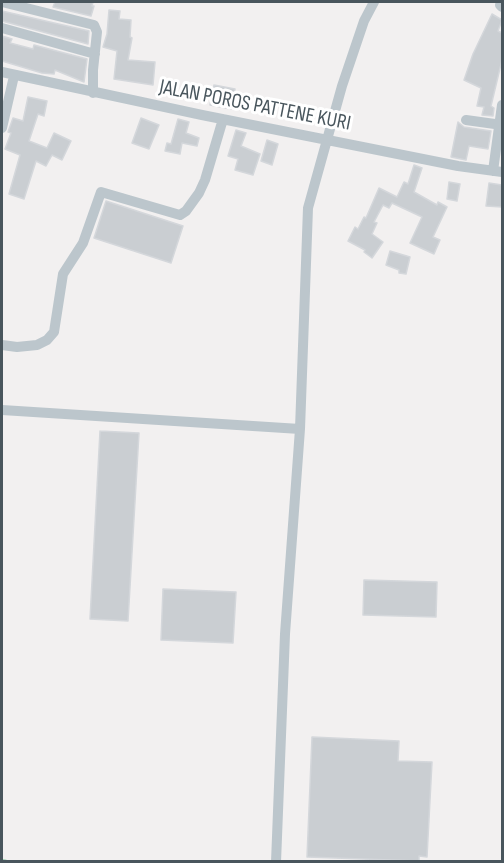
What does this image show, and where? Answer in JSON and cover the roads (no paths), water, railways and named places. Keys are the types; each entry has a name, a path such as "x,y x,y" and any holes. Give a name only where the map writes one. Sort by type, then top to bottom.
{"street":[{"path":"2,2 92,24 97,32 93,93"},
{"path":"276,861 285,634 300,429 308,208 326,140 364,21 374,2"},
{"path":"2,28 95,54"},
{"name":"JALAN POROS PATTENE KURI","path":"2,72 93,93 326,140 458,166 498,171"},
{"path":"2,128 14,76"},
{"path":"498,171 502,105"},
{"path":"2,345 17,347 38,345 54,332 63,274 83,243 101,192 180,215 186,211 199,194 205,180 222,119"},
{"path":"466,120 501,125"},
{"path":"2,410 300,429"}]}
